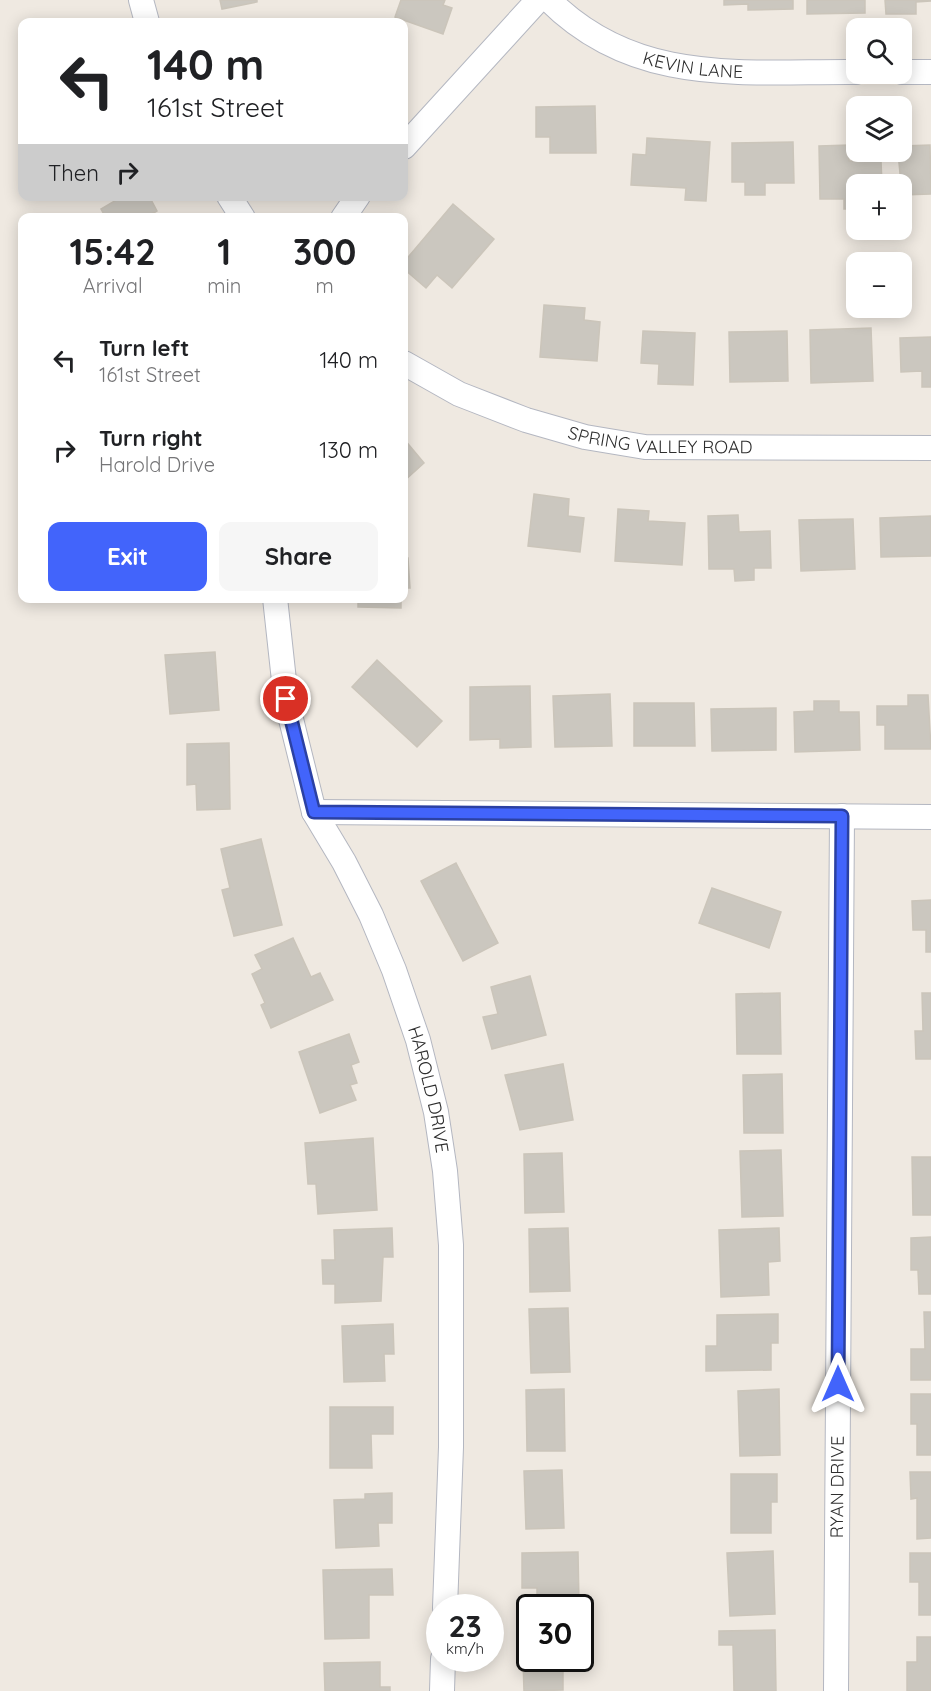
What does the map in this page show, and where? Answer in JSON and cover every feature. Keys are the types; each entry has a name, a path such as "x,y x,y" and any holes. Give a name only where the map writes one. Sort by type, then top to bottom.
{"street":[{"path":"141,0 146,18"},
{"path":"408,143 538,0"},
{"name":"KEVIN LANE","path":"549,0 587,32 624,52 660,64 701,70 846,72"},
{"path":"912,72 931,72"},
{"name":"SPRING VALLEY ROAD","path":"408,365 459,394 526,420 585,437 645,447 931,448"},
{"name":"HAROLD DRIVE","path":"276,603 286,699 314,812 355,883 394,969 418,1040 436,1112 445,1170 451,1245 451,1447 446,1594"},
{"path":"314,812 931,817"},
{"name":"RYAN DRIVE","path":"836,1691 842,816"},
{"path":"442,1691 443,1672"}],"building":[{"path":"220,0 257,0 257,2 222,9"},
{"path":"401,0 445,0 443,5 452,8 443,34 408,22 408,18 395,17"},
{"path":"724,0 793,0 793,9 748,10 748,4 724,5"},
{"path":"807,0 865,0 865,13 807,14"},
{"path":"885,0 931,1 916,2 916,14 886,14"},
{"path":"595,106 596,153 550,153 550,137 536,137 536,107"},
{"path":"647,138 710,142 706,201 685,200 686,188 631,185 633,154 646,155"},
{"path":"793,142 794,183 765,183 765,195 745,195 745,182 732,182 732,143"},
{"path":"846,145 846,162 881,162 882,174 846,174 846,209 844,209 844,199 820,199 819,146"},
{"path":"930,145 931,194 912,195 912,174 900,174 899,162 912,162 912,146"},
{"path":"115,201 152,201 157,211 154,213 103,213 101,209"},
{"path":"453,204 494,239 452,288 437,275 426,288 408,272 408,257"},
{"path":"544,305 585,308 584,320 600,322 597,361 540,357"},
{"path":"871,328 873,381 811,383 810,330"},
{"path":"643,331 695,333 693,385 658,384 659,364 641,363"},
{"path":"787,331 788,381 730,382 729,332"},
{"path":"931,337 931,387 922,387 922,371 901,372 900,338"},
{"path":"408,444 424,463 408,477"},
{"path":"534,494 569,499 568,516 584,518 580,552 528,546"},
{"path":"618,509 649,511 648,521 685,523 682,565 615,561"},
{"path":"738,515 739,532 770,531 771,568 754,568 754,580 735,581 734,569 709,569 708,516"},
{"path":"931,516 931,556 881,557 880,518"},
{"path":"853,519 855,569 801,571 799,520"},
{"path":"408,558 410,588 408,588"},
{"path":"358,603 401,603 401,608 358,607"},
{"path":"215,652 219,710 170,714 165,655"},
{"path":"377,660 442,721 417,747 352,687"},
{"path":"530,686 531,747 500,748 500,739 470,740 470,687"},
{"path":"610,694 612,746 555,747 553,696"},
{"path":"908,695 928,695 931,749 885,749 885,725 877,725 877,706 908,706"},
{"path":"814,701 839,701 839,712 859,712 860,750 795,752 794,712 814,711"},
{"path":"634,703 694,703 695,746 634,746"},
{"path":"776,708 776,750 712,751 711,709"},
{"path":"229,743 230,809 197,810 196,784 187,785 187,744"},
{"path":"261,839 282,925 234,936 222,890 230,888 221,849"},
{"path":"456,863 498,943 463,961 421,881"},
{"path":"712,888 781,912 769,948 699,923"},
{"path":"931,900 931,952 926,952 926,930 913,930 912,901"},
{"path":"293,938 311,977 320,973 333,1000 271,1028 261,1005 265,1003 252,974 262,969 255,955"},
{"path":"530,976 546,1035 492,1049 483,1017 498,1014 491,987"},
{"path":"780,993 781,1054 737,1054 736,994"},
{"path":"922,993 931,993 931,1059 916,1059 915,1031 923,1031"},
{"path":"349,1034 359,1062 351,1065 357,1083 350,1085 356,1100 320,1113 299,1052"},
{"path":"563,1064 573,1120 520,1130 505,1075"},
{"path":"782,1074 783,1133 744,1133 743,1075"},
{"path":"373,1138 377,1210 318,1214 316,1184 308,1184 305,1143"},
{"path":"781,1150 783,1216 742,1217 740,1151"},
{"path":"562,1153 564,1212 525,1213 524,1154"},
{"path":"912,1157 931,1157 931,1215 913,1215"},
{"path":"392,1228 393,1257 383,1257 381,1301 335,1303 335,1284 323,1284 322,1260 335,1260 334,1230"},
{"path":"568,1228 570,1291 530,1292 529,1229"},
{"path":"779,1228 780,1261 768,1262 769,1295 721,1297 719,1230"},
{"path":"931,1237 931,1294 919,1294 918,1270 911,1270 911,1238"},
{"path":"568,1308 570,1372 531,1373 529,1309"},
{"path":"924,1312 931,1312 931,1380 911,1380 911,1349 925,1349"},
{"path":"778,1314 778,1343 771,1343 771,1370 706,1371 706,1346 717,1346 717,1315"},
{"path":"393,1324 394,1354 384,1354 385,1381 344,1382 342,1326"},
{"path":"564,1389 565,1451 527,1451 526,1390"},
{"path":"779,1389 780,1455 740,1456 738,1391"},
{"path":"911,1394 931,1394 931,1455 917,1455 917,1424 911,1424"},
{"path":"330,1407 393,1407 393,1434 371,1434 372,1468 330,1468"},
{"path":"562,1470 564,1528 526,1529 524,1471"},
{"path":"910,1472 931,1472 931,1538 917,1539 917,1498 911,1499"},
{"path":"731,1474 777,1474 777,1502 771,1502 771,1533 731,1533"},
{"path":"392,1493 392,1523 378,1523 379,1546 336,1548 334,1500 365,1499 365,1494"},
{"path":"773,1551 775,1614 730,1616 727,1553"},
{"path":"578,1552 579,1594 537,1594 537,1588 522,1588 522,1553"},
{"path":"910,1553 931,1553 931,1615 919,1615 919,1582 910,1582"},
{"path":"392,1569 393,1595 369,1595 369,1638 325,1639 323,1570"},
{"path":"775,1630 776,1691 734,1691 733,1645 719,1645 719,1631"},
{"path":"917,1637 931,1637 931,1691 907,1691 907,1662 917,1662"},
{"path":"380,1662 380,1687 390,1687 390,1691 325,1691 324,1663"},
{"path":"523,1672 563,1672 563,1690 524,1691"}],"route":[{"path":"286,699 303,776 314,812 842,816 838,1384"}]}
